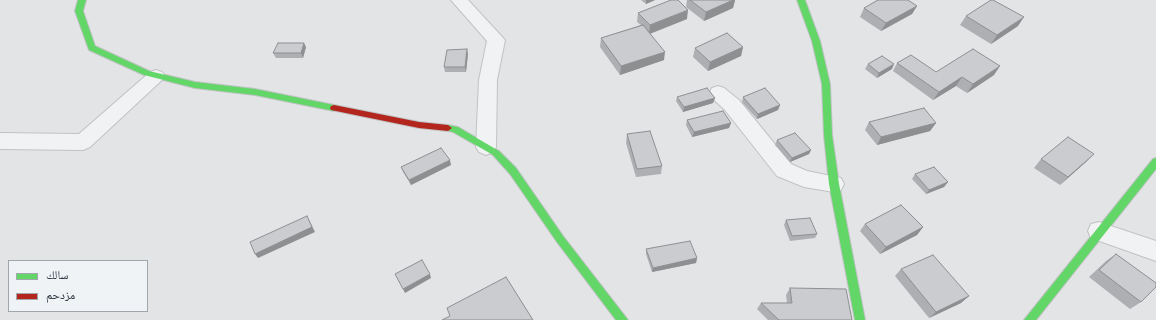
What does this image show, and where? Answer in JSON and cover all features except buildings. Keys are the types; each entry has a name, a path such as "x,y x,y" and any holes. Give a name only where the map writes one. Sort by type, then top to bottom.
{"street":[{"path":"82,0 79,11 92,48 147,73 195,85 255,92 419,125 455,130 486,147 496,153 513,171 560,239 623,320"},
{"path":"459,0 496,40 488,80 486,147"},
{"path":"801,0 816,41 826,84 828,135 834,184 860,320"},
{"path":"0,141 83,142 156,76"},
{"path":"718,93 732,105 784,170 804,179 834,184"},
{"path":"1029,320 1156,162"},
{"path":"1099,231 1156,251"}],"traffic: fast":[{"path":"82,0 79,11 92,48 147,73 195,85 255,92 334,108"},
{"path":"801,0 816,41 826,84 828,135 834,184 860,320"},
{"path":"448,128 455,129 496,153 513,171 560,239 623,320"},
{"path":"1029,320 1156,162"}],"traffic: jam":[{"path":"334,108 419,125 448,128"}]}
